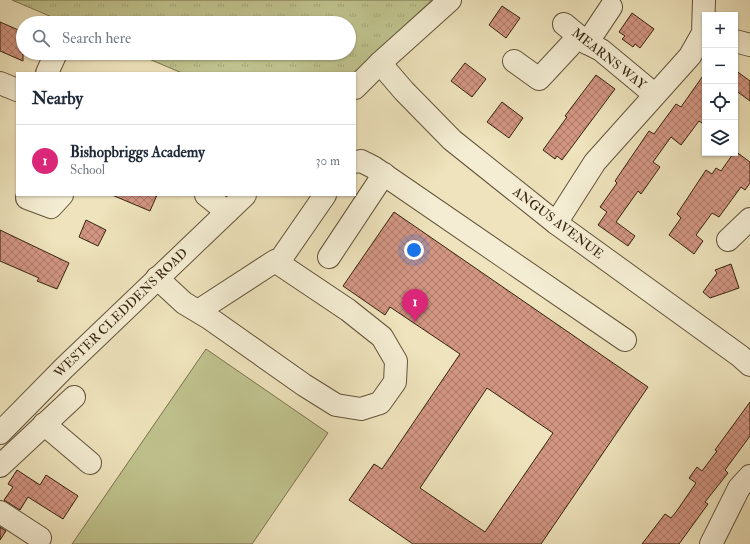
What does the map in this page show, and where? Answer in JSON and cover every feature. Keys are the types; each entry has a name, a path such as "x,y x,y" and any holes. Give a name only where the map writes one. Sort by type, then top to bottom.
{"street":[{"path":"356,87 380,63 450,0"},
{"path":"704,0 704,12"},
{"path":"514,61 539,79 577,34 610,7"},
{"name":"MEARNS WAY","path":"577,34 601,50 654,94"},
{"path":"556,223 595,162 654,94 690,56 702,36"},
{"path":"738,42 750,45"},
{"path":"47,72 53,60"},
{"name":"ANGUS AVENUE","path":"380,63 404,91 452,140 556,223 740,356 750,365"},
{"path":"0,83 16,90"},
{"path":"356,162 369,164 625,340"},
{"path":"329,257 384,174"},
{"path":"27,198 51,207 61,196"},
{"path":"207,196 226,212"},
{"name":"WESTER CLEDDENS ROAD","path":"0,433 64,368 244,196"},
{"path":"278,263 324,196"},
{"path":"728,240 750,219"},
{"path":"158,278 184,303 336,405 361,409 380,403 395,382 396,361 382,337 348,310 275,261 198,311"},
{"path":"0,466 74,397"},
{"path":"44,424 90,464"},
{"path":"711,544 739,488 750,476"},
{"path":"0,512 40,538"}],"green space":[{"path":"12,0 432,0 355,72 180,72 151,60 356,60 356,16 50,16"},
{"path":"206,349 328,433 252,544 72,544"}],"building":[{"path":"502,6 520,18 506,38 489,25"},
{"path":"632,13 654,29 640,48 635,44 633,47 622,39 625,36 619,32"},
{"path":"0,22 16,29 16,58 0,51"},
{"path":"465,63 486,79 472,97 451,81"},
{"path":"738,72 750,81 750,101 738,92"},
{"path":"596,75 615,89 562,160 557,156 555,159 543,150 567,117 565,116"},
{"path":"702,77 702,123 699,121 681,145 671,137 653,162 660,167 641,194 638,191 616,222 635,236 628,246 598,225 607,212 600,207 617,183 615,181 649,131 654,134 676,104 681,107"},
{"path":"502,102 523,118 509,138 487,122"},
{"path":"738,153 750,162 750,183 745,190 741,187 719,217 712,213 696,235 703,241 694,254 669,235 681,218 677,214 706,170 712,174 716,168 721,171 732,156 738,156"},
{"path":"114,196 157,196 150,211"},
{"path":"394,212 648,387 541,544 413,544 349,500 374,464 382,469 460,354 390,307 385,315 343,286","holes":["487,388 553,433 485,532 420,488"]},
{"path":"86,220 106,230 98,246 79,237"},
{"path":"0,230 69,263 57,289 37,281 39,278 0,261"},
{"path":"731,264 739,288 710,298 703,292 717,273 715,270"},
{"path":"750,402 750,436 725,470 728,473 705,502 708,504 679,544 642,544 665,514 671,518 676,512 696,483 689,478 697,467 702,471 717,451 715,450"},
{"path":"17,470 40,485 46,475 78,496 63,519 28,497 20,510 4,500 13,487 8,484"},
{"path":"0,527 6,531 0,540"}],"place":[{"name":"Bishopbriggs Academy","path":"415,322"}]}
